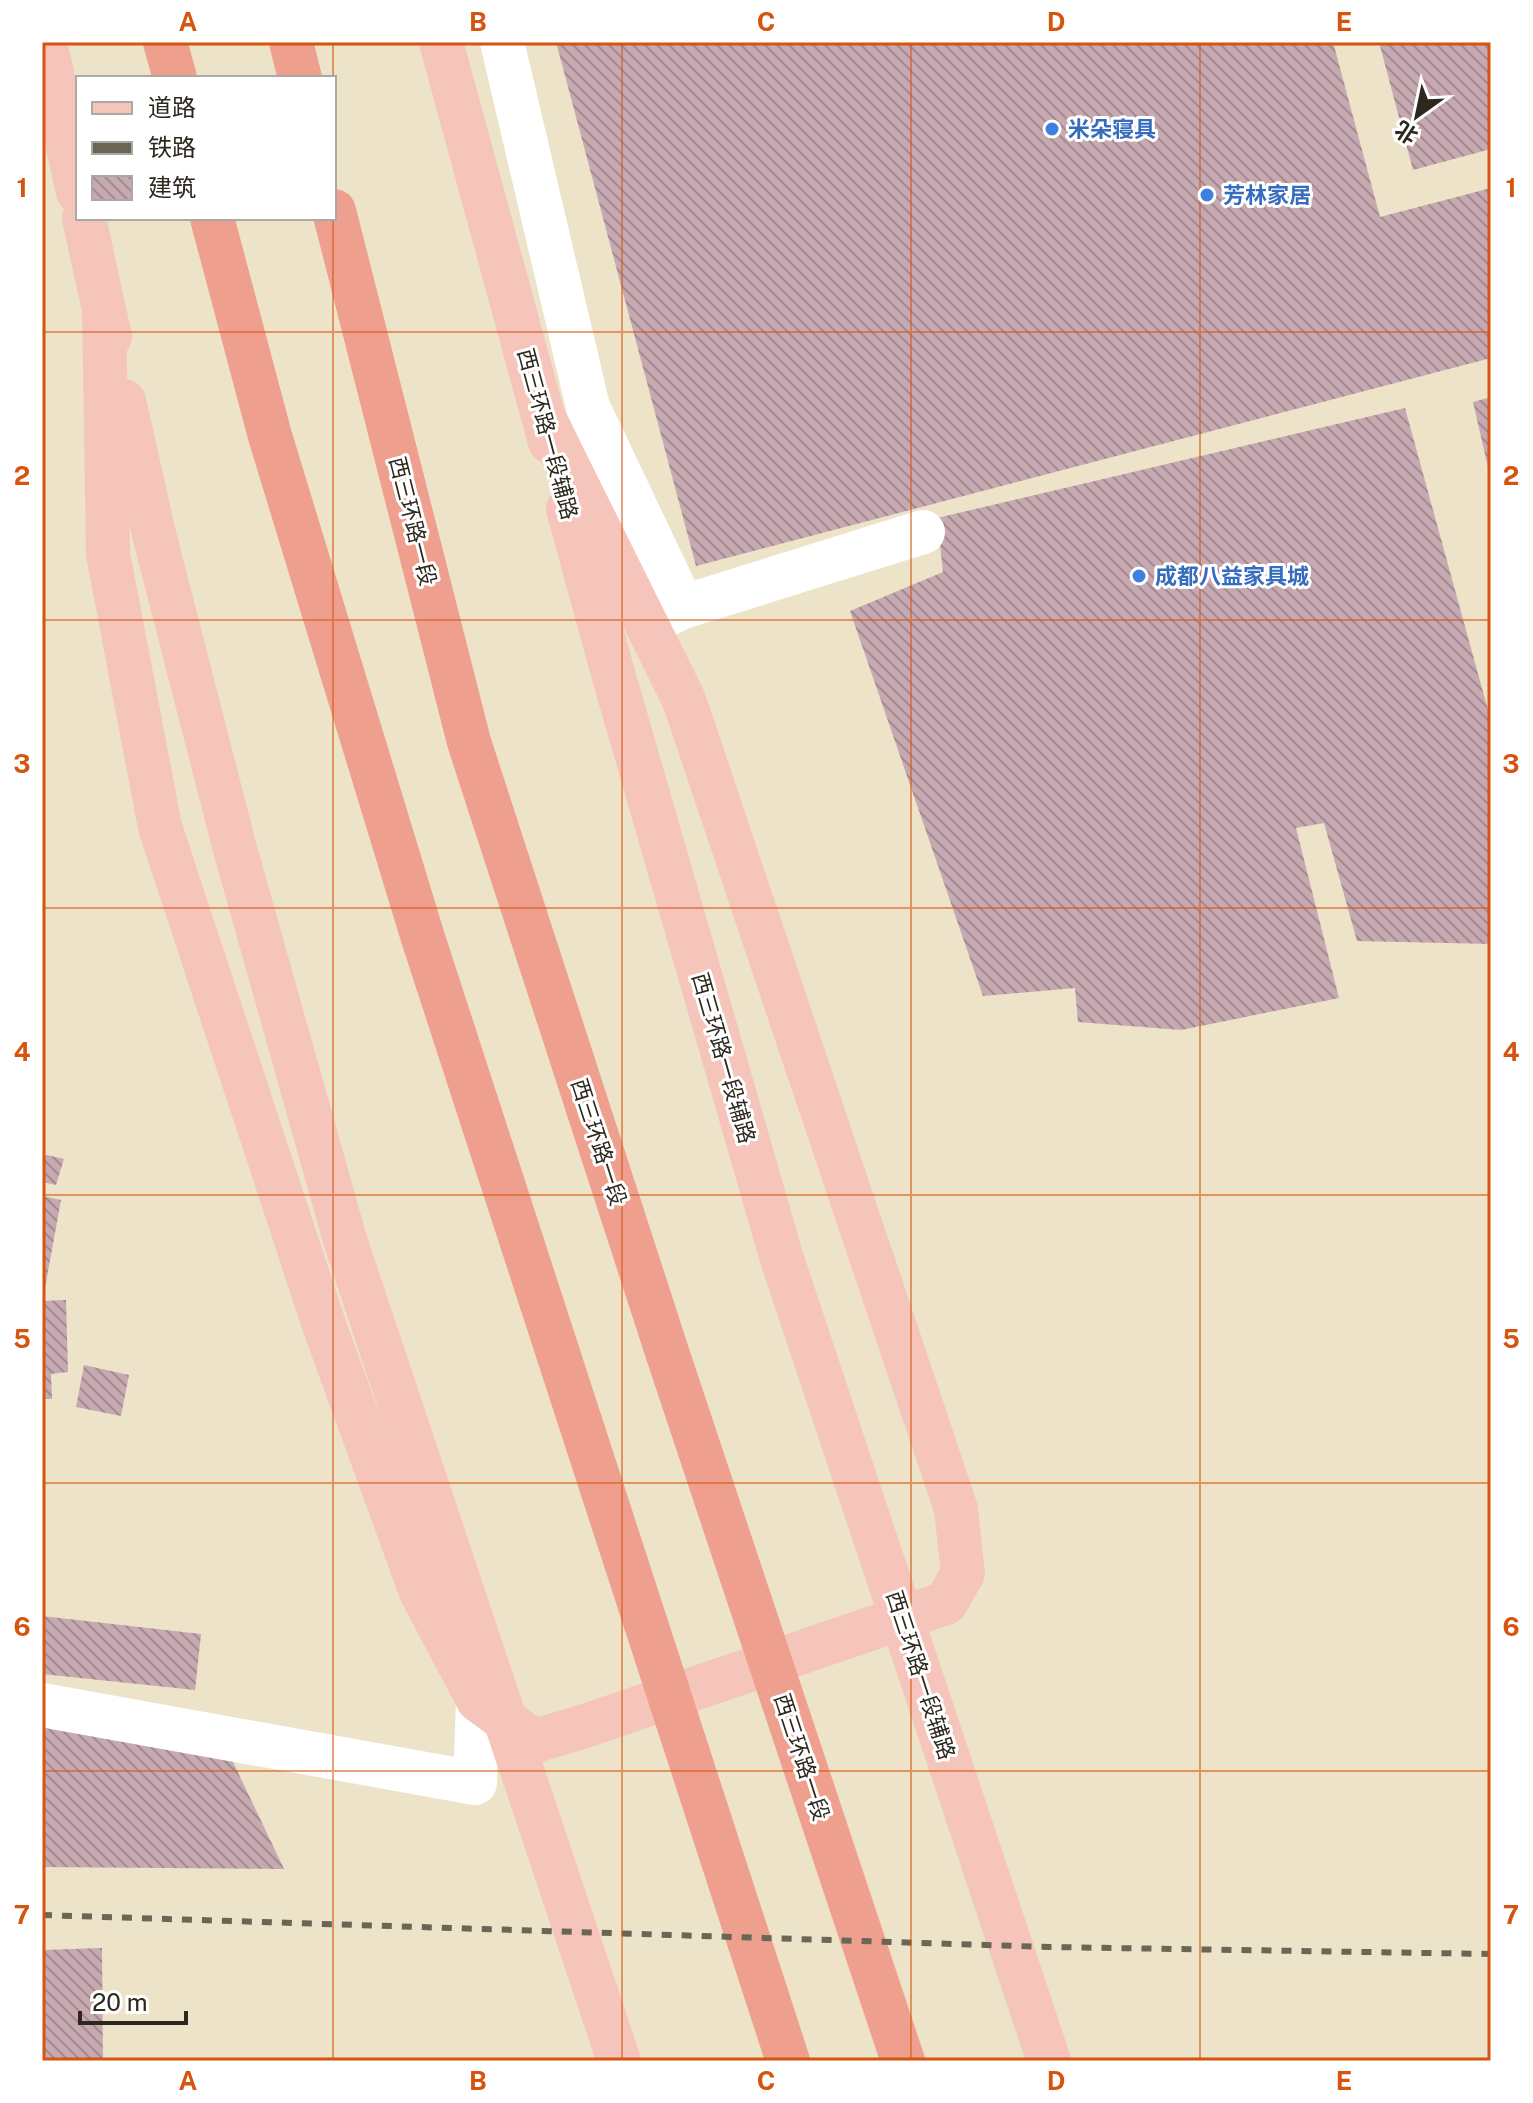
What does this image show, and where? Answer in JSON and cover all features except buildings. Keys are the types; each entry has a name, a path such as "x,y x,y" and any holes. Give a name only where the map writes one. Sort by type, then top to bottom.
{"highway":[{"path":"165,42 174,76"},
{"path":"291,42 300,76"},
{"name":"西三环路一段","path":"336,219 469,742 668,1355 903,2061"},
{"path":"213,220 270,436 423,938 788,2061"}],"main road":[{"path":"45,42 76,183"},
{"name":"西三环路一段辅路","path":"441,42 614,677 782,1259 1049,2061"},
{"path":"84,220 155,538 208,745 345,1240 619,2061"},
{"path":"104,308 108,554 160,827 325,1328 421,1592 478,1700 534,1741 946,1603 963,1573 956,1509 684,700 665,616 543,416"}],"street":[{"path":"502,42 588,407 665,616 923,532"},
{"path":"42,1705 475,1783 478,1700"}],"railway":[{"path":"42,1915 1049,1947 1491,1954"}],"place":[{"name":"米朵寝具","path":"1052,129"},
{"name":"芳林家居","path":"1207,195"},
{"name":"成都八益家具城","path":"1139,576"}]}
